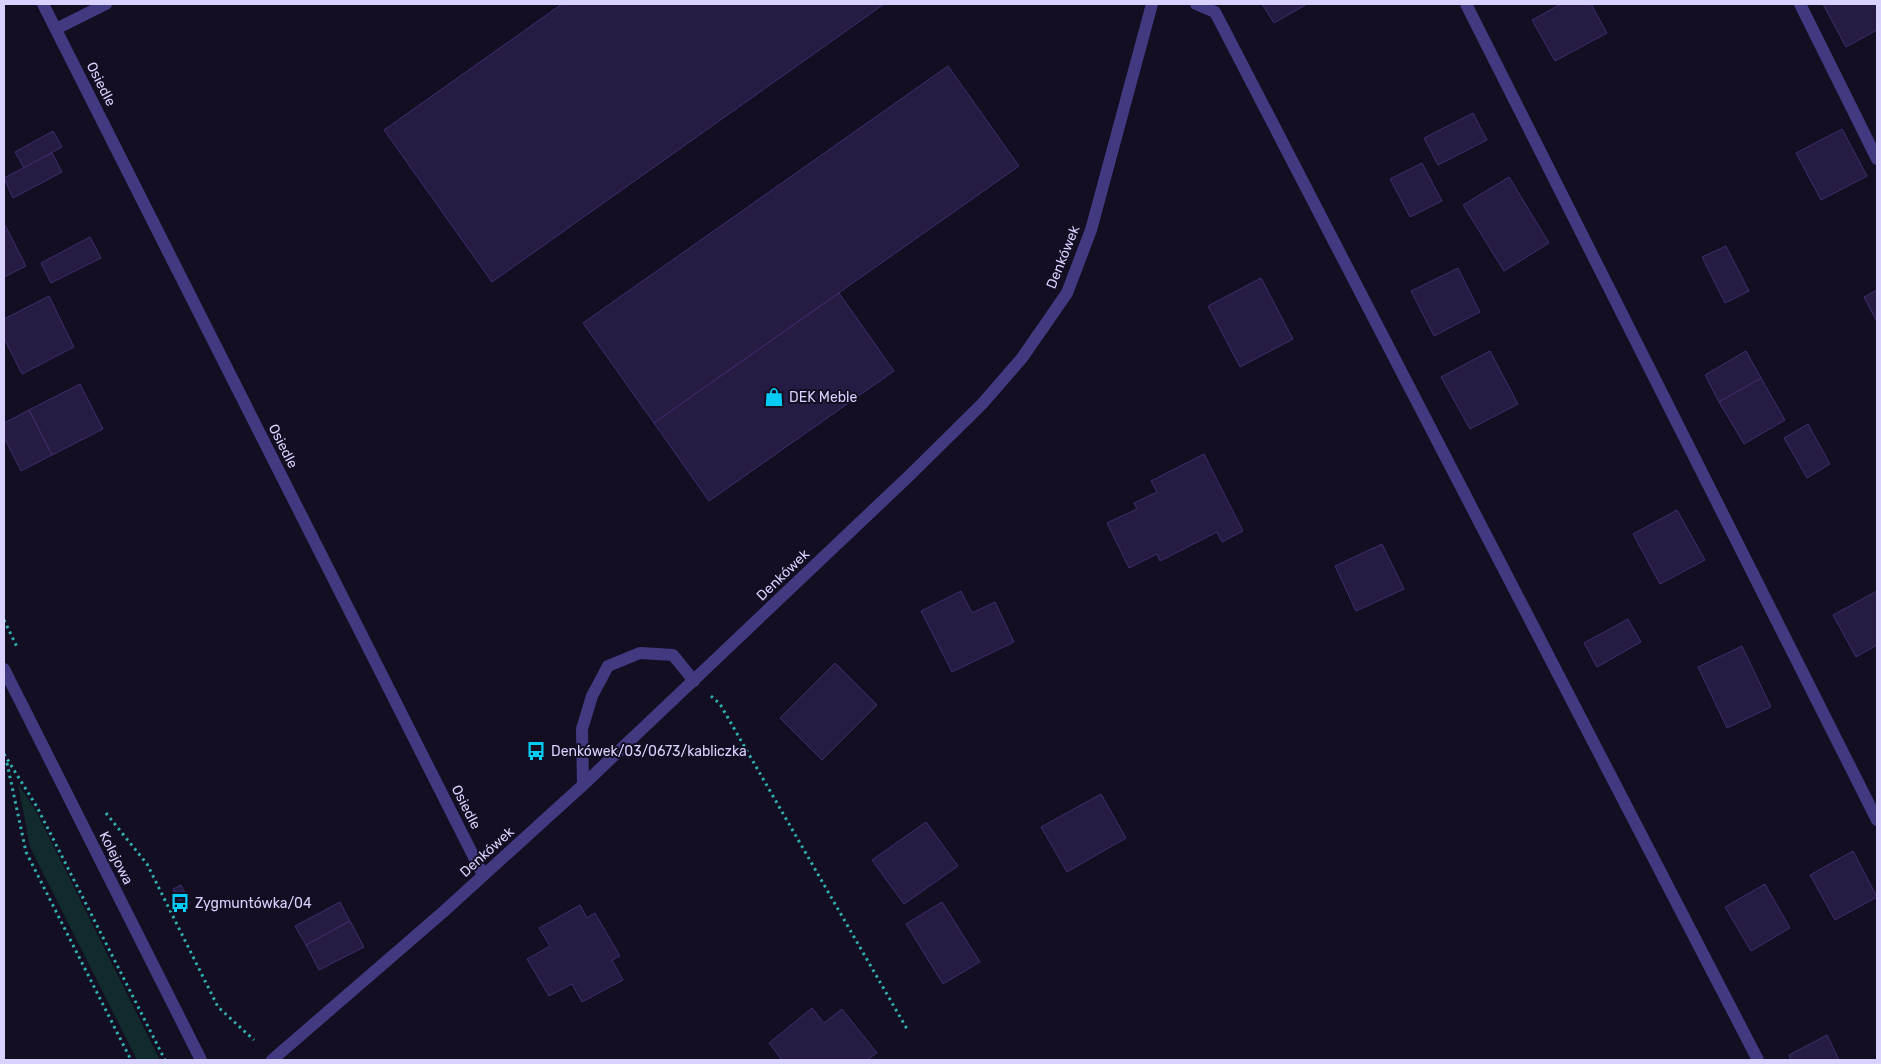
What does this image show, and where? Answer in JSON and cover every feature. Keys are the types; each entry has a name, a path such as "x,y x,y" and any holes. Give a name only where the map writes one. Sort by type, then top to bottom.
{"street":[{"name":"Osiedle","path":"43,4 483,876"},
{"path":"56,30 106,4"},
{"name":"Denkówek","path":"272,1060 483,876 583,785 902,482 982,404 1022,358 1067,293 1091,230 1152,4"},
{"path":"1196,4 1215,12 1758,1060"},
{"path":"1466,4 1877,820"},
{"path":"1800,4 1877,159"},
{"path":"583,785 582,728 592,696 608,666 640,653 673,655 694,681"},
{"name":"Kolejowa","path":"4,669 202,1060"}],"path":[{"path":"4,620 19,649"},
{"path":"694,681 720,704 907,1029"},
{"path":"4,754 37,807 165,1060"},
{"path":"7,760 26,852 131,1060"},
{"path":"103,810 147,864 218,1007 254,1040"}],"green space":[{"path":"18,784 35,809 160,1060 137,1060 30,847"}],"building":[{"path":"562,4 884,4 492,282 384,130"},
{"path":"1262,4 1307,4 1274,23"},
{"path":"1561,4 1591,4 1607,33 1555,61 1532,20"},
{"path":"1823,4 1877,4 1877,30 1846,47"},
{"path":"948,66 1019,166 654,423 583,323"},
{"path":"1473,113 1487,140 1438,165 1424,138"},
{"path":"1842,129 1867,176 1821,200 1796,153"},
{"path":"53,131 62,147 24,168 15,152"},
{"path":"52,153 62,172 13,198 4,178"},
{"path":"1422,163 1442,201 1410,217 1390,179"},
{"path":"1509,177 1549,243 1504,271 1463,205"},
{"path":"4,223 26,266 4,277"},
{"path":"90,237 101,258 51,283 41,263"},
{"path":"1726,246 1749,291 1725,303 1702,257"},
{"path":"1458,268 1480,312 1434,336 1411,291"},
{"path":"1261,278 1293,339 1240,367 1208,306"},
{"path":"1877,290 1877,319 1876,320 1864,297"},
{"name":"DEK Meble","path":"839,293 894,371 709,501 654,423"},
{"path":"49,296 74,347 22,374 4,338 4,319"},
{"path":"1490,351 1518,404 1470,429 1441,377"},
{"path":"1746,351 1761,378 1719,402 1705,375"},
{"path":"1761,378 1785,420 1744,444 1719,402"},
{"path":"80,384 103,429 52,455 29,410"},
{"path":"29,410 52,455 21,471 4,437 4,423"},
{"path":"1808,424 1830,464 1807,478 1784,438"},
{"path":"1204,454 1243,531 1222,542 1217,532 1160,561 1157,554 1129,568 1107,523 1137,509 1134,503 1157,492 1151,481"},
{"path":"1677,510 1705,560 1660,584 1633,534"},
{"path":"1382,544 1404,589 1356,611 1335,566"},
{"path":"961,591 972,613 995,602 1014,642 952,672 921,611"},
{"path":"1877,591 1877,645 1856,657 1833,615"},
{"path":"1628,619 1641,642 1597,667 1584,643"},
{"path":"1742,646 1771,707 1727,728 1698,667"},
{"path":"835,663 877,705 822,760 780,718"},
{"path":"1101,794 1126,838 1067,872 1041,827"},
{"path":"926,822 958,866 904,904 872,860"},
{"path":"1853,851 1877,897 1835,920 1810,875"},
{"path":"1765,884 1790,928 1751,951 1725,907"},
{"path":"181,885 190,904 183,907 173,889"},
{"path":"340,902 350,921 306,945 295,926"},
{"path":"942,902 980,962 943,984 906,924"},
{"path":"580,905 587,918 595,913 620,956 612,960 623,980 582,1002 572,984 549,996 527,959 550,946 539,928"},
{"path":"350,921 364,947 319,970 306,945"},
{"path":"812,1008 824,1023 842,1009 877,1053 867,1060 782,1060 769,1043"},
{"path":"1827,1035 1839,1060 1791,1060 1789,1055"}],"place":[{"name":"DEK Meble","path":"774,397"},
{"name":"Denkówek/03/0673/kabliczka","path":"536,751"},
{"name":"Zygmuntówka/04","path":"180,903"}]}
